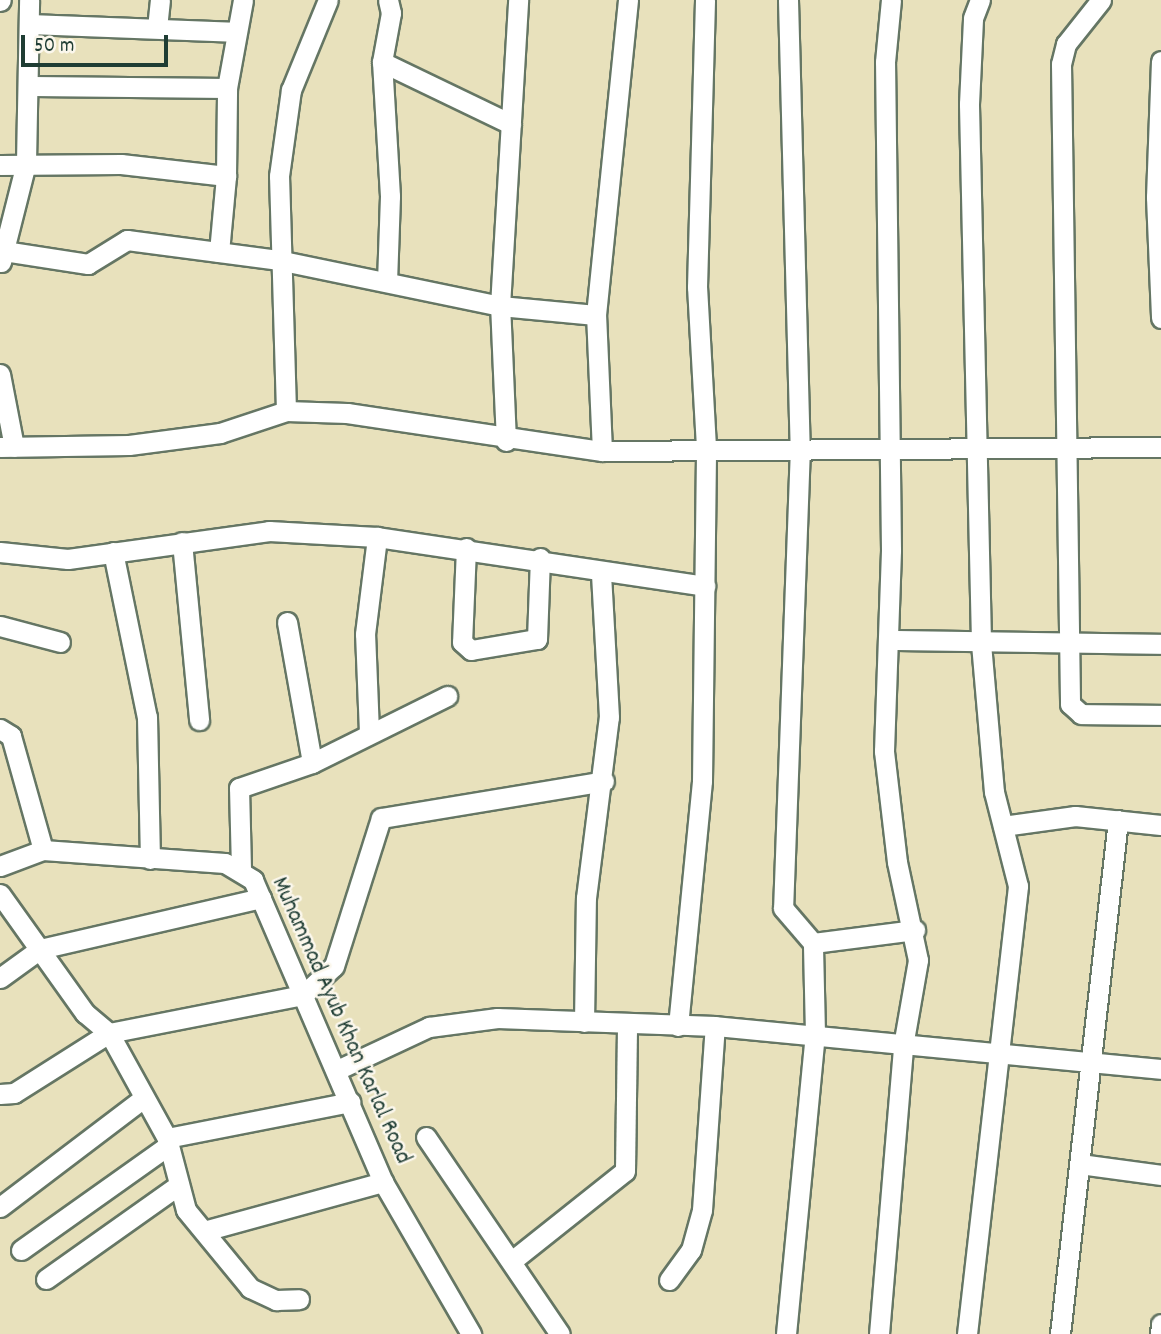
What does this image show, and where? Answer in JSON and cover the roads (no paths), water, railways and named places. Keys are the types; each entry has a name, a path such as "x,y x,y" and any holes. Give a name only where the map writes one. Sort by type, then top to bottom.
{"street":[{"path":"29,0 32,86 26,163 2,257 88,264 127,240 278,260 500,306 596,315"},
{"path":"157,28 160,0"},
{"path":"219,252 226,176 227,88 233,32 243,0"},
{"path":"286,411 278,260 279,176 291,90 328,0"},
{"path":"387,282 390,196 382,62 391,13 388,0"},
{"path":"506,441 500,306 518,0"},
{"path":"602,451 596,315 628,0"},
{"path":"678,1026 702,780 706,447 697,287 705,0"},
{"path":"786,1334 815,1034 813,943 783,908 800,447 788,0"},
{"path":"879,1334 903,1046 918,960 915,930 897,862 884,751 889,640 890,447 885,62 891,0"},
{"path":"967,1334 996,1049 1018,886 994,792 981,642 980,446 969,104 973,18 980,0"},
{"path":"1101,0 1066,44 1061,64 1071,449 1069,640 1073,711 1161,715"},
{"path":"29,24 233,32"},
{"path":"1161,61 1158,197 1161,318"},
{"path":"382,62 511,124"},
{"path":"32,86 227,88"},
{"path":"0,165 121,163 226,176"},
{"path":"0,374 7,447 129,445 208,435 286,411 346,413 506,441 602,451 706,447 1161,447"},
{"path":"2,557 68,559 269,531 377,537 466,548 540,558 601,573 705,586"},
{"path":"369,732 365,634 377,537"},
{"path":"182,542 199,720"},
{"path":"466,548 462,642 471,650 537,639 540,558"},
{"path":"113,552 147,717 150,859"},
{"path":"584,1022 586,898 604,781 609,717 601,573"},
{"path":"287,622 312,763"},
{"path":"0,626 60,642"},
{"path":"889,640 1069,640 1161,644"},
{"path":"241,869 239,788 312,763 369,732 447,696"},
{"path":"0,729 11,736 43,850"},
{"path":"0,1094 14,1093 108,1034 303,995 334,966 381,818 604,781"},
{"path":"1003,826 1033,817 1118,820 1161,825"},
{"path":"1060,1334 1118,820"},
{"name":"Muhammad Ayub Khan Karlal Road","path":"0,866 43,850 241,869 261,898 383,1182 471,1334"},
{"path":"0,894 85,1013 108,1034 141,1100 168,1141 186,1210 250,1288 276,1300 299,1299"},
{"path":"0,978 40,949 261,898"},
{"path":"813,943 915,930"},
{"path":"337,1070 429,1027 497,1018 715,1026 815,1034 903,1046 996,1049 1161,1069"},
{"path":"513,1260 625,1171 627,1024"},
{"path":"669,1280 691,1250 702,1209 715,1026"},
{"path":"0,1207 141,1100"},
{"path":"21,1250 168,1141 350,1102"},
{"path":"426,1137 513,1260 560,1334"},
{"path":"1080,1164 1161,1175"},
{"path":"204,1231 383,1182"},
{"path":"46,1279 179,1185"},
{"path":"1160,1334 1161,1324"}]}
